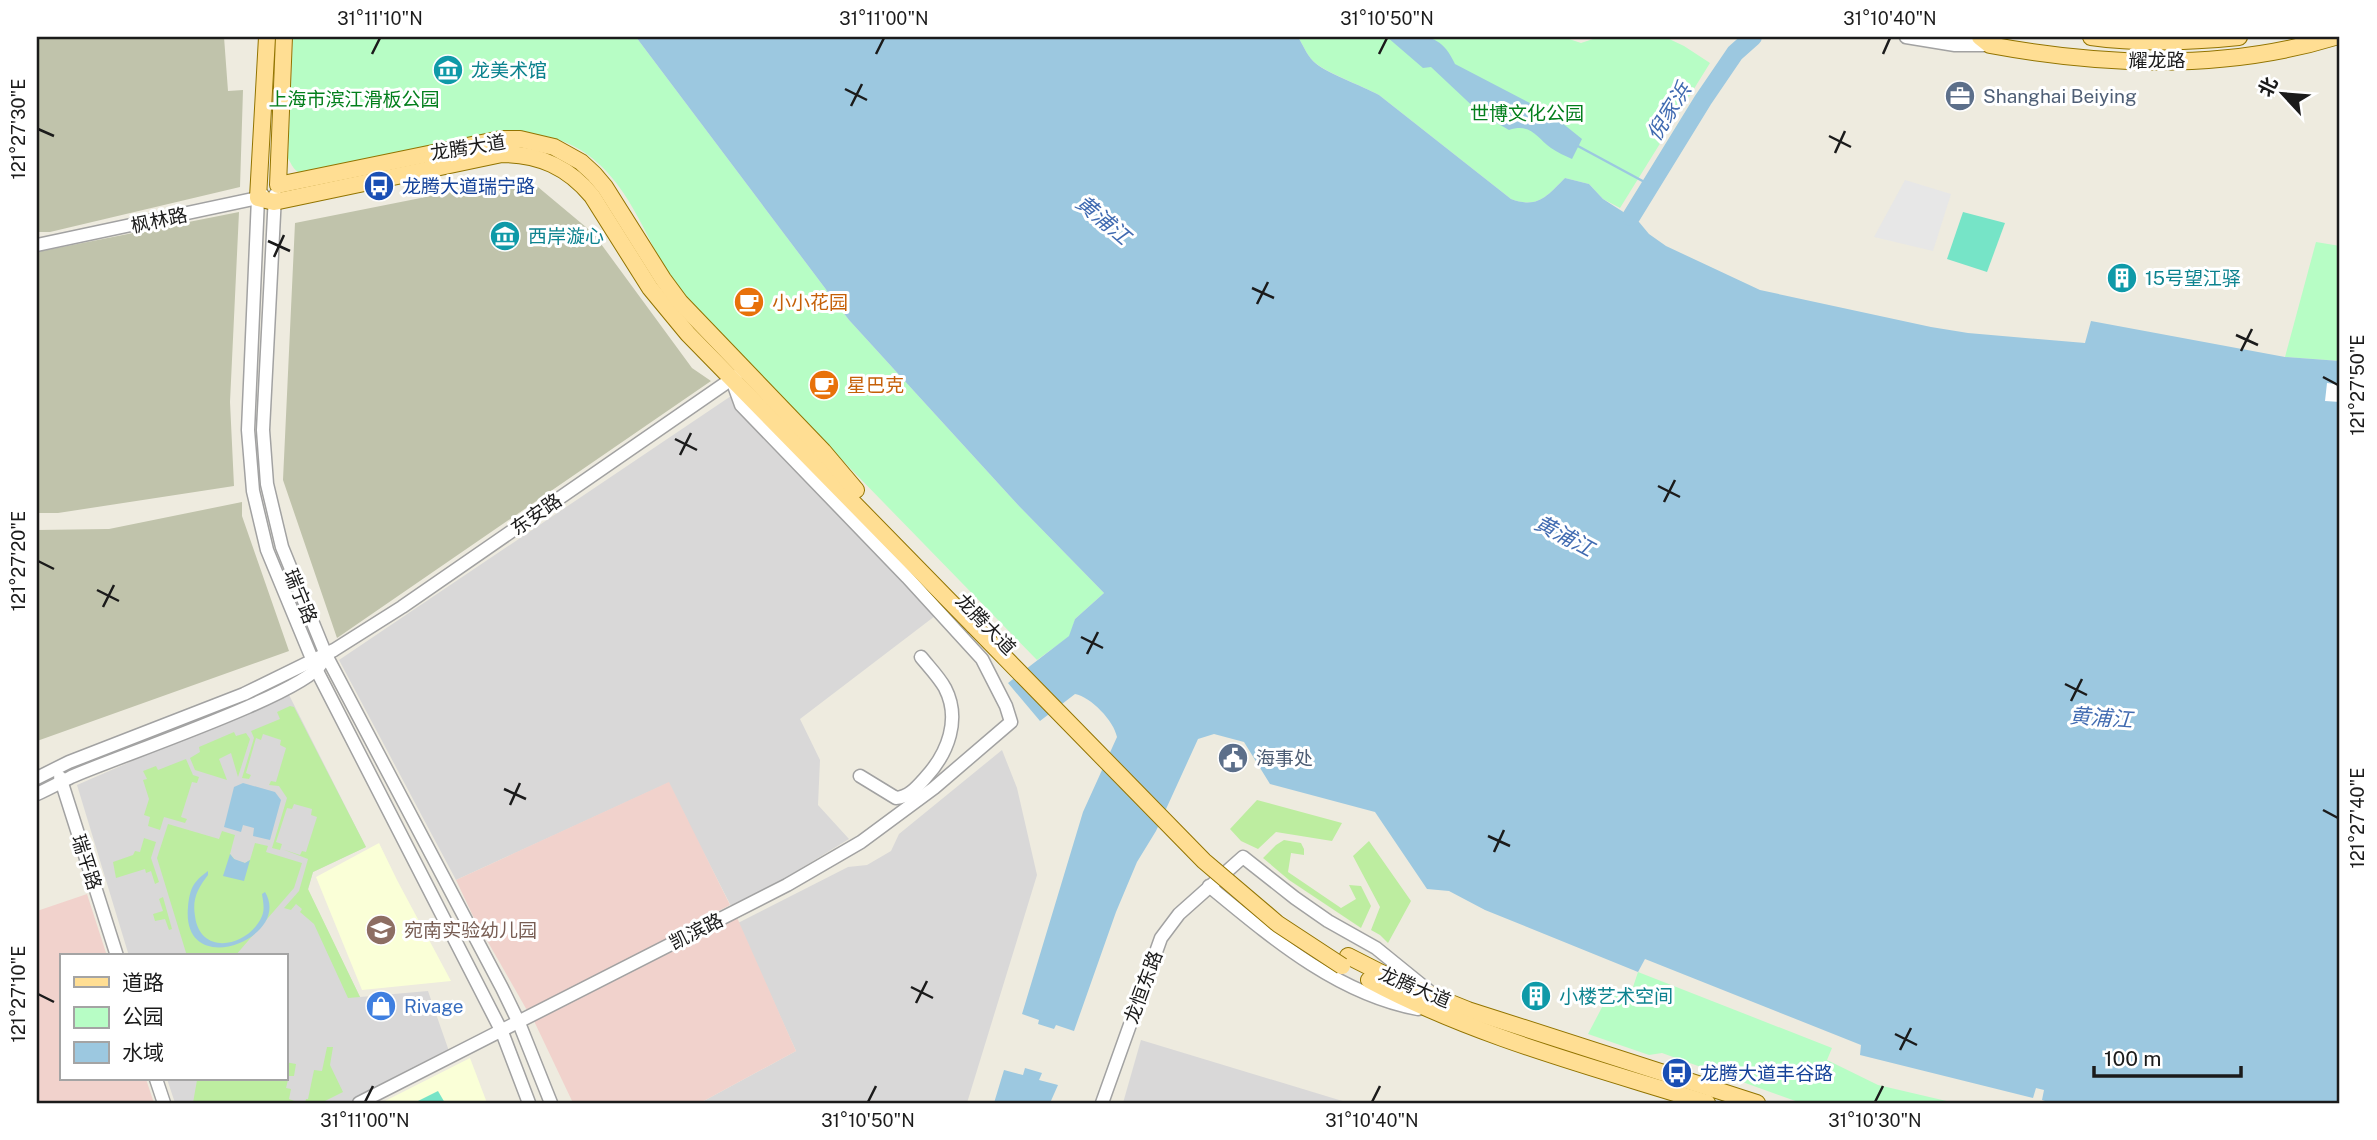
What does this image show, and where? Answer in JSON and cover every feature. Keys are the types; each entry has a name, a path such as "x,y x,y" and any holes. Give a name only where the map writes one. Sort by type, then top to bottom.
{"main road":[{"name":"瑞宁路","path":"266,200 267,37"},
{"name":"瑞宁路","path":"278,185 284,37"},
{"name":"耀龙路","path":"2091,37 2184,42 2239,37"},
{"name":"耀龙路","path":"1985,41 2071,58 2184,61 2264,53 2335,37"},
{"name":"龙腾大道","path":"278,185 483,141 520,139 554,147 581,162 605,187 669,287 738,374"},
{"name":"龙腾大道","path":"266,200 485,156 519,154 548,162 572,175 593,196 650,288 688,334 738,374 823,451 866,507 1204,861 1278,923 1345,961 1498,1037 1707,1103"},
{"name":"龙腾大道","path":"1432,1003 1503,1022 1758,1103"}],"street":[{"path":"1906,37 1955,45 1985,41"},
{"name":"瑞宁路","path":"278,185 266,200 248,401 249,457 258,515 267,550 314,666 502,1031 529,1103"},
{"name":"瑞宁路","path":"266,200 263,411 267,484 282,547 326,655 519,1023 551,1103"},
{"name":"枫林路","path":"37,245 266,200"},
{"name":"东安路","path":"37,794 256,703 402,607 738,374"},
{"name":"凯滨路","path":"359,1103 787,885 861,842 934,788 1011,722 1006,706 982,659 741,405 738,374"},
{"path":"860,776 896,798 902,798 910,794 928,775 942,755 951,736 951,710 945,688 921,657"},
{"name":"东安路","path":"37,778 56,768 314,666"},
{"name":"瑞平路","path":"56,768 116,954"},
{"name":"龙恒东路","path":"1102,1103 1161,938 1179,914 1243,857 1306,906 1376,948 1432,1003"},
{"path":"1209,886 1270,934 1343,983 1391,1002 1432,1003"},
{"path":"156,1080 164,1103"}],"shaded area":[{"path":"37,37 224,37 228,91 243,90 240,187 50,232 37,232"},
{"path":"526,177 593,233 692,368 711,381 337,638 283,480 295,223"},
{"path":"1905,180 1951,194 1933,251 1874,237"},
{"path":"239,212 230,402 234,486 58,513 37,513 37,252"},
{"path":"734,394 935,616 800,719 820,760 818,805 849,839 733,910 668,783 456,880 339,660"},
{"path":"242,502 242,516 289,651 37,741 37,530 109,529"},
{"path":"288,693 366,847 313,872 308,890 360,997 428,991 450,1054 348,1103 175,1103 167,1080 287,1080 287,954 128,954 77,785"},
{"path":"1002,750 1017,788 1037,875 967,1103 700,1103 796,1051 738,923 848,867 867,865 891,851 899,834"},
{"path":"669,782 730,905 528,1012 473,916 456,880"},
{"name":"宛南实验幼儿园","path":"379,843 451,981 362,990 316,877"},
{"path":"87,894 106,954 60,954 60,1080 146,1080 154,1103 37,1103 37,911"},
{"path":"735,913 796,1051 700,1103 573,1103 534,1021"},
{"path":"1141,1040 1349,1103 1123,1103"},
{"path":"470,1058 487,1103 381,1103"}],"green space":[{"name":"上海市滨江滑板公园","path":"293,37 636,37 849,320 1018,505 1104,593 1075,619 1070,636 1037,660 696,310 667,272 617,184 596,161 574,146 549,137 498,133 443,142 312,174 297,171 288,158"},
{"name":"世博文化公园","path":"1298,37 1563,37 1581,43 1599,37 1665,37 1710,63 1620,208 1603,199 1589,184 1565,178 1541,199 1520,202 1511,199 1379,95 1318,65"},
{"path":"1963,212 2005,223 1987,272 1947,259"},
{"path":"2316,242 2340,246 2340,361 2285,357"},
{"path":"294,707 366,847 313,872 308,889 360,997 348,998 314,924 300,912 302,909 296,904 291,910 284,908 299,891 308,859 282,849 300,855 302,851 306,852 317,817 311,815 312,809 294,804 292,809 287,808 276,842 282,844 280,850 272,848 287,798 279,786 269,785 271,781 276,782 286,748 280,745 281,740 263,734 261,740 256,738 246,773 251,775 249,779 242,778 254,738 251,731 280,719 277,712"},
{"path":"234,732 236,736 246,733 250,739 238,777 231,753 219,759 227,780 195,770 190,758 200,752 199,747"},
{"path":"186,759 193,775 199,777 197,783 192,782 181,817 187,819 185,823 164,817 160,830 148,826 150,817 144,815 149,799 143,780 147,779 143,771 156,766 158,770"},
{"path":"1257,800 1342,823 1332,841 1276,832 1258,849 1241,841 1230,829"},
{"path":"168,824 219,839 222,831 235,835 230,854 235,860 245,863 250,860 255,843 268,846 266,852 302,863 294,888 237,954 186,954 157,858"},
{"path":"144,838 156,842 151,858 159,882 155,884 151,871 146,873 145,869 116,878 113,862 133,855 135,851 140,852"},
{"path":"1284,840 1301,843 1304,849 1304,855 1291,853 1288,872 1341,908 1356,899 1349,885 1361,886 1371,906 1361,928 1289,880 1263,858"},
{"path":"1369,841 1411,901 1388,943 1371,930 1380,907 1353,856"},
{"path":"163,897 172,929 169,930 165,919 155,921 153,914 163,911 159,899"},
{"path":"1638,972 1832,1048 1827,1060 1878,1085 1955,1103 1801,1103 1662,1053 1649,1055 1588,1034 1610,992 1629,999"},
{"path":"327,1047 333,1047 330,1065 343,1092 321,1103 305,1103 314,1070 322,1071"},
{"path":"287,1062 296,1064 294,1076 289,1076 286,1088 291,1089 289,1099 300,1103 193,1103 197,1080 287,1080"},
{"path":"438,1091 445,1103 414,1103"}],"water":[{"path":"1419,36 1435,40 1449,53 1455,64 1551,114 1582,139 1572,159 1551,148 1528,130 1509,130 1481,114 1431,67 1423,68 1387,37"},
{"name":"黄浦江","path":"636,37 1298,37 1318,65 1379,95 1511,199 1528,202 1541,199 1565,178 1589,184 1603,199 1639,222 1649,234 1666,246 1760,290 1968,333 2085,343 2091,321 2285,357 2340,361 2340,1103 2051,1103 2042,1100 2044,1090 2036,1088 2033,1098 1860,1055 1861,1045 1645,959 1638,972 1485,910 1449,891 1427,889 1375,812 1270,784 1244,742 1214,734 1198,739 1156,831 1137,862 1116,912 1074,1031 1056,1025 1054,1029 1038,1024 1039,1020 1022,1014 1083,812 1117,737 1107,717 1081,696 1075,694 1040,721 1008,683 1069,636 1075,619 1104,593 1018,505 849,320"},
{"path":"243,783 275,792 281,800 270,840 253,836 254,828 243,825 241,832 224,827 234,787"},
{"path":"230,854 234,859 245,863 250,860 244,881 223,876"},
{"path":"208,871 195,899 194,910 199,929 206,938 215,942 226,943 247,935 256,927 262,916 262,894 265,892 269,909 264,924 251,937 234,945 217,947 201,943 190,930 188,907 191,890"},
{"path":"1025,1068 1042,1073 1039,1080 1058,1085 1050,1103 994,1103 1004,1070 1023,1075"}],"pier":[{"path":"2340,381 2340,402 2325,401 2327,383 2335,384"}],"waterway":[{"name":"倪家浜","path":"1631,217 1703,100 1735,53 1753,37"},
{"path":"1576,145 1650,185"}],"place":[{"name":"龙美术馆","path":"448,70"},
{"name":"Shanghai Beiying","path":"1960,96"},
{"name":"龙腾大道瑞宁路","path":"379,186"},
{"name":"西岸漩心","path":"505,236"},
{"name":"15号望江驿","path":"2122,278"},
{"name":"小小花园","path":"749,302"},
{"name":"星巴克","path":"824,385"},
{"name":"海事处","path":"1233,758"},
{"name":"宛南实验幼儿园","path":"381,930"},
{"name":"小楼艺术空间","path":"1536,996"},
{"name":"Rivage","path":"381,1006"},
{"name":"龙腾大道丰谷路","path":"1677,1073"}]}
